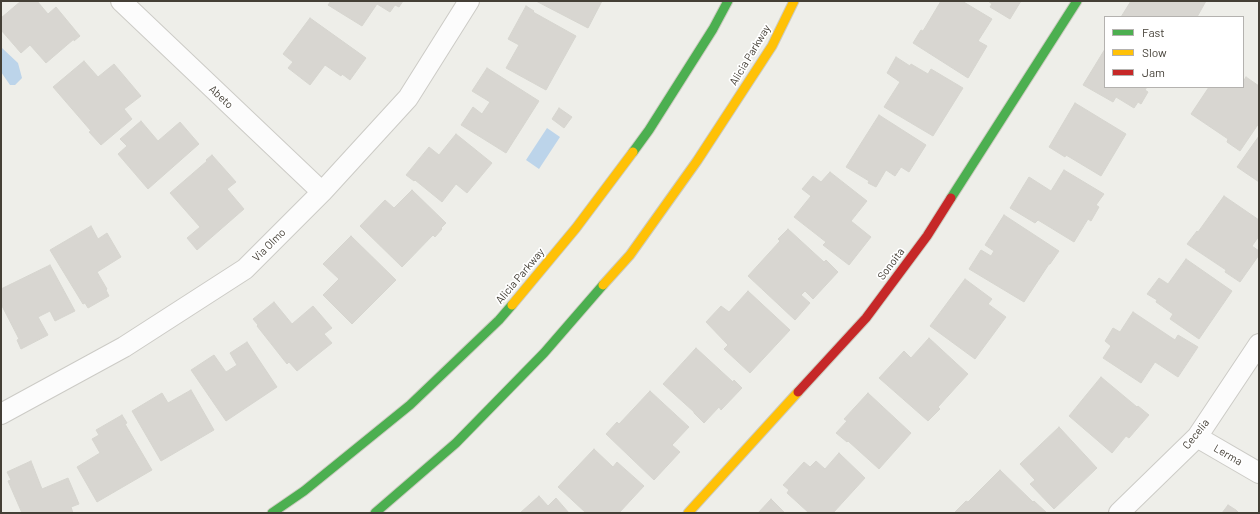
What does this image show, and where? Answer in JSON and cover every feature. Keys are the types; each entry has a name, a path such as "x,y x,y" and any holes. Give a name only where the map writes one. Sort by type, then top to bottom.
{"main road":[{"name":"Alicia Parkway","path":"272,513 304,491 410,405 499,320 576,228 649,130 713,29 728,1"},
{"name":"Alicia Parkway","path":"375,513 467,432 544,353 630,256 697,161 772,46 794,1"},
{"name":"Sonoita","path":"688,513 866,318 927,236 1077,1"}],"street":[{"name":"Abeto","path":"121,1 322,192"},
{"name":"Via Olmo","path":"1,414 124,347 245,269 322,192 408,98 469,1"},
{"name":"Cecelia","path":"1119,513 1197,437 1259,344"},
{"name":"Lerma","path":"1197,437 1259,473"}],"water":[{"path":"2,48 18,63 22,78 15,85 10,85 1,72"},
{"path":"547,128 560,137 539,169 526,160"}],"building":[{"path":"21,1 37,1 48,14 56,7 80,36 74,41 74,39 46,63 30,45 21,53 1,30 1,18"},
{"path":"331,1 403,1 399,7 395,5 390,12 377,4 362,26 328,5"},
{"path":"536,1 602,1 588,28"},
{"path":"941,1 962,1 992,19 978,41 987,46 968,78 913,43 921,30 923,31"},
{"path":"988,1 1021,1 1010,19 990,7 992,4"},
{"path":"1131,1 1206,1 1198,16 1122,16"},
{"path":"526,6 534,11 533,12 576,36 546,90 506,68 519,45 508,39"},
{"path":"310,18 366,58 350,80 342,74 341,76 325,65 310,85 288,68 293,62 283,54"},
{"path":"1104,51 1104,88 1146,88 1145,90 1148,92 1141,104 1138,102 1134,108 1116,97 1113,102 1083,85"},
{"path":"896,57 910,66 911,64 928,74 931,69 963,88 933,136 884,107 900,82 887,73"},
{"path":"84,61 98,77 114,64 141,96 124,109 132,119 101,145 89,132 91,131 53,87"},
{"path":"487,68 539,101 506,153 461,125 473,107 482,114 490,102 472,91"},
{"path":"1246,77 1259,86 1259,123 1240,151 1227,142 1228,139 1191,114 1208,88 1244,88 1244,80"},
{"path":"1075,103 1126,134 1101,176 1066,155 1065,157 1049,147"},
{"path":"559,108 572,117 564,128 552,119"},
{"path":"879,115 926,145 909,172 901,167 895,176 886,170 876,187 846,167"},
{"path":"141,121 158,141 180,122 199,144 148,189 118,154 127,146 120,139"},
{"path":"456,134 492,163 467,193 456,184 442,202 415,180 414,181 406,175 429,147 439,155"},
{"path":"1259,136 1259,182 1237,167"},
{"path":"212,155 236,182 227,189 244,209 197,250 187,238 200,227 170,193"},
{"path":"1064,170 1104,194 1096,205 1099,207 1091,221 1088,219 1074,242 1038,220 1035,223 1010,208 1029,177 1051,191"},
{"path":"830,172 867,201 851,221 871,237 849,265 823,245 826,242 794,217 811,196 802,189 813,176 821,182"},
{"path":"412,190 446,223 435,237 433,235 402,267 360,226 385,200 394,208"},
{"path":"1224,196 1259,220 1259,236 1252,246 1259,251 1259,255 1240,282 1225,272 1226,270 1187,244 1197,231 1198,232"},
{"path":"1004,215 1059,251 1024,302 969,269 981,250 991,256 994,251 985,245"},
{"path":"91,226 98,239 107,233 121,257 97,272 107,289 106,290 109,296 88,308 85,303 83,304 50,250"},
{"path":"788,229 824,262 826,260 838,272 813,299 805,291 801,295 810,303 795,320 748,276 780,241 778,239"},
{"path":"351,236 396,280 352,324 323,295 339,279 323,264"},
{"path":"1186,259 1232,291 1199,339 1170,319 1173,314 1156,302 1157,300 1147,294 1159,278 1168,284"},
{"path":"50,265 75,311 55,321 50,311 38,317 48,335 21,349 17,340 19,339 1,304 1,289"},
{"path":"965,279 992,299 988,304 1006,317 975,359 930,326"},
{"path":"748,291 790,330 750,373 724,349 728,345 706,322 721,306 729,312"},
{"path":"274,302 292,324 313,306 332,328 324,334 332,343 297,371 289,362 287,364 253,319"},
{"path":"1133,312 1175,340 1178,335 1198,347 1178,377 1155,362 1141,383 1103,358 1111,346 1105,341 1113,328 1120,332"},
{"path":"929,338 968,374 938,407 940,409 928,421 879,378 904,351 911,358"},
{"path":"247,342 277,387 226,421 191,370 214,355 226,372 237,365 230,353"},
{"path":"696,348 733,382 734,380 742,388 721,410 719,407 704,423 663,384"},
{"path":"1101,377 1149,415 1129,438 1126,436 1112,453 1069,416"},
{"path":"191,390 214,430 161,461 132,411 162,393 168,403"},
{"path":"650,391 689,427 672,445 680,452 654,480 606,434 617,422 619,424"},
{"path":"868,393 911,433 879,469 848,441 847,442 836,433 847,421 844,419"},
{"path":"122,415 127,423 125,424 152,470 97,502 77,467 100,453 92,439 99,435 96,430"},
{"path":"1059,427 1097,468 1054,509 1030,484 1035,480 1020,464"},
{"path":"594,449 613,467 617,462 644,486 619,513 586,513 558,487"},
{"path":"839,453 865,478 833,513 809,513 787,493 789,490 783,485 804,462 810,467 816,461 825,469"},
{"path":"31,461 42,489 68,478 79,504 71,507 73,513 22,513 8,481 11,480 7,472"},
{"path":"1000,470 1033,502 1034,501 1047,513 955,512 966,501 968,502"},
{"path":"539,496 548,506 556,498 569,513 520,513"},
{"path":"771,499 785,513 758,513"},
{"path":"1228,505 1236,510 1239,513 1222,513"}],"traffic: fast":[{"path":"633,152 649,130 713,29 728,1"},
{"path":"951,198 1077,1"},
{"path":"375,513 456,443 544,353 603,285"},
{"path":"272,513 304,491 410,405 499,320 512,305"}],"traffic: slow":[{"path":"603,285 630,255 697,161 772,46 794,1"},
{"path":"512,305 576,228 633,152"},
{"path":"688,513 798,392"}],"traffic: jam":[{"path":"798,392 866,318 927,236 951,198"}]}
